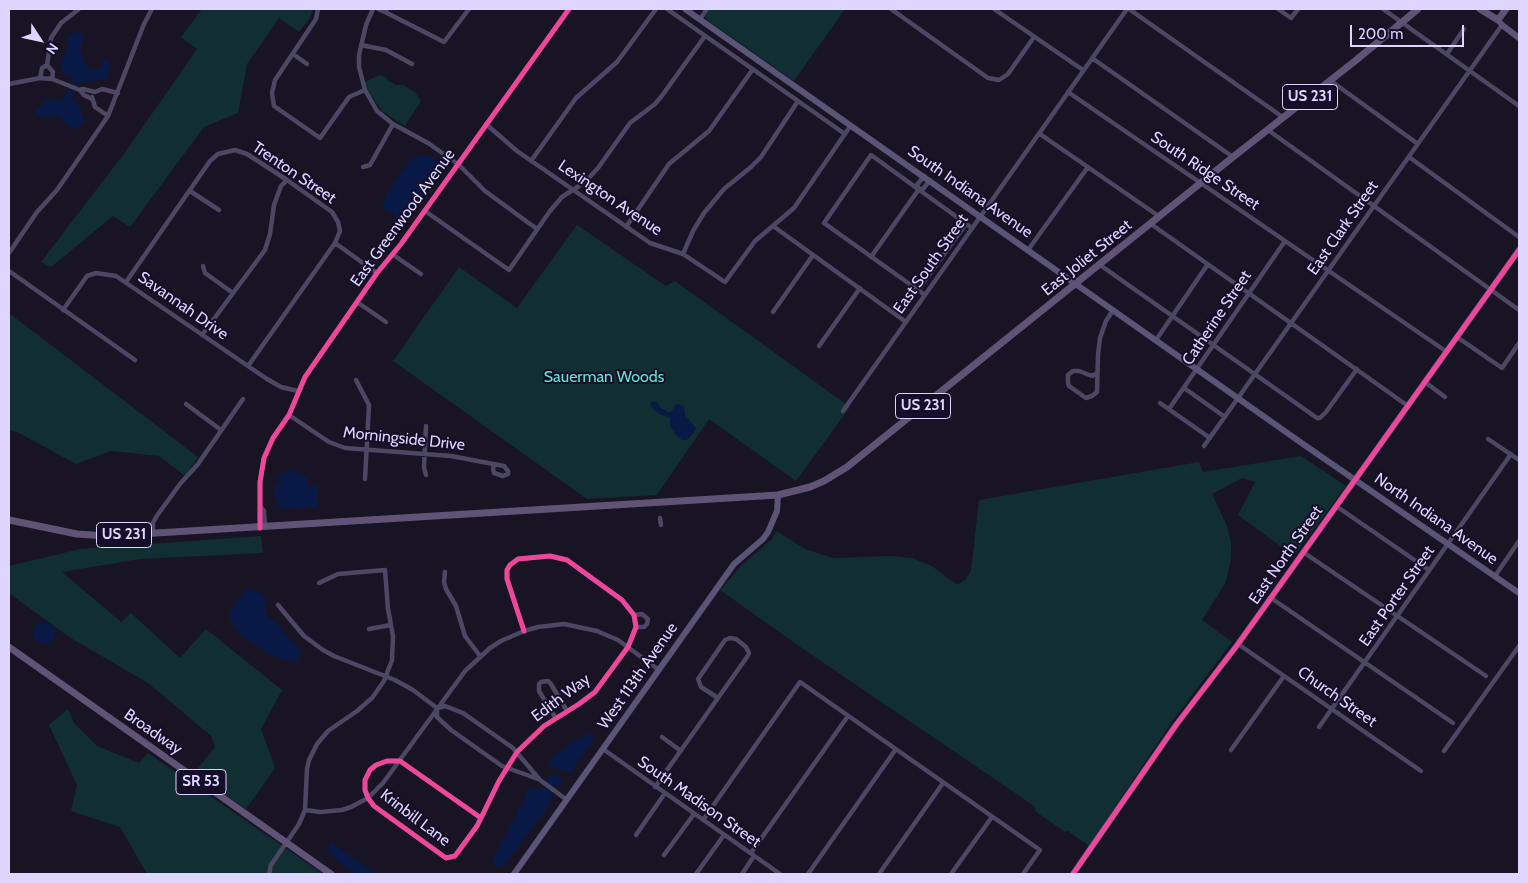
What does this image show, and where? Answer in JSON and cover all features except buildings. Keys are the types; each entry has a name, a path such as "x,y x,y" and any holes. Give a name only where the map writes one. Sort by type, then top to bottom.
{"main road":[{"name":"US 231","path":"1402,23 1418,9"},
{"path":"1480,9 1500,22 1506,9"},
{"name":"East Joliet Street","path":"778,495 810,487 847,467 1402,23"},
{"name":"US 231","path":"9,520 77,534 107,536 778,495"},
{"name":"Broadway","path":"9,647 330,874"}],"street":[{"path":"52,79 53,72 47,65 51,38 61,23 79,9"},
{"path":"9,253 37,212 57,190 108,116 144,24 152,9"},
{"path":"318,9 316,19 275,80 272,93 274,106 320,138 350,97 365,90"},
{"path":"373,9 366,25 361,45 359,67 365,90 377,111 393,124 428,143 458,164 485,191 537,229"},
{"path":"378,9 386,10 444,42 469,9"},
{"name":"East Greenwood Avenue","path":"262,528 260,482 264,458 273,438 289,415 305,378 377,273 402,244 569,9"},
{"path":"532,161 576,98 618,62 656,9"},
{"path":"667,9 845,134"},
{"name":"South Indiana Avenue","path":"685,9 1238,398"},
{"path":"700,19 707,9"},
{"path":"891,9 988,78 999,80 1008,74 1034,37"},
{"path":"994,9 1083,70"},
{"path":"1128,9 1284,118"},
{"name":"East South Street","path":"843,411 1128,9"},
{"path":"1278,9 1291,18 1298,9"},
{"path":"1382,9 1519,106"},
{"path":"1500,22 1519,38"},
{"name":"East Clark Street","path":"1204,446 1470,70 1500,22"},
{"path":"1447,54 1464,29"},
{"path":"425,211 509,270 562,197 585,182 598,168 630,123 655,104 705,36"},
{"path":"361,45 386,50 412,64"},
{"path":"735,57 741,48"},
{"path":"293,54 307,64"},
{"path":"1092,58 1233,157"},
{"path":"40,78 42,68 47,65"},
{"path":"626,227 669,164 708,132 753,69"},
{"path":"9,84 40,78 52,79 80,90 95,92 102,89 118,93"},
{"path":"1330,80 1418,144"},
{"path":"80,90 84,95 92,99 95,107 108,116"},
{"path":"92,99 95,92"},
{"name":"South Ridge Street","path":"1068,92 1447,352"},
{"path":"683,254 693,231 715,198 761,157 798,101"},
{"path":"363,167 370,165 393,124"},
{"name":"Lexington Avenue","path":"487,125 517,151 650,243 683,254 725,282 755,241 773,226"},
{"path":"851,126 794,208 773,226 906,322"},
{"path":"1268,130 1519,310"},
{"path":"1040,134 1160,217"},
{"name":"Trenton Street","path":"190,191 210,161 218,154 235,150 247,154 332,212 338,222 340,231 335,243"},
{"path":"925,295 824,223 871,155 972,228"},
{"path":"1408,157 1519,236"},
{"path":"1028,250 1088,167"},
{"path":"871,257 918,189 917,185 927,178"},
{"path":"202,335 265,250 270,234 274,204 281,186 287,180"},
{"path":"126,282 190,191 218,210"},
{"path":"918,290 966,224"},
{"path":"1151,224 1408,406"},
{"name":"Catherine Street","path":"1169,409 1284,241"},
{"path":"248,366 335,243 377,273"},
{"name":"East North Street","path":"1073,874 1184,714 1238,644 1519,250"},
{"path":"392,254 421,274"},
{"path":"773,312 813,255"},
{"path":"1156,340 1208,264"},
{"path":"1100,265 1314,416 1320,418 1326,412 1357,369"},
{"path":"203,266 206,273 233,293"},
{"path":"9,271 135,360"},
{"name":"Savannah Drive","path":"62,310 87,276 96,273 116,276 281,387 298,391"},
{"path":"819,346 860,288"},
{"path":"357,302 386,322"},
{"path":"1097,373 1092,376 1079,371 1073,371 1068,375 1068,384 1086,398 1095,395 1097,390 1100,338 1106,321 1113,310"},
{"path":"1457,337 1502,368 1519,344"},
{"path":"356,380 369,405 365,479"},
{"path":"1425,382 1445,397"},
{"path":"1184,388 1224,417"},
{"name":"North Indiana Avenue","path":"1238,398 1519,593"},
{"path":"153,534 153,523 156,517 180,484 198,464 243,399"},
{"path":"1160,403 1210,438"},
{"path":"186,404 221,430"},
{"name":"Morningside Drive","path":"289,415 329,442 345,448 424,453 494,464"},
{"path":"426,426 424,453 426,476"},
{"path":"1488,439 1519,460"},
{"name":"East Porter Street","path":"1320,726 1511,454"},
{"name":"West 113th Avenue","path":"514,874 734,564 763,540 777,511 778,495"},
{"path":"1336,506 1429,570"},
{"path":"660,518 661,525"},
{"path":"1495,576 1519,541"},
{"path":"1304,552 1486,676"},
{"name":"Edith Way","path":"446,858 452,858 457,854 481,818 506,767 517,752 531,737 556,717 595,692 628,647 636,627 644,627 648,619 642,614 634,615 622,600 567,560 550,556 522,558 513,561 506,575 524,631"},
{"path":"269,874 271,865 305,810 307,769 317,744 328,731 366,705 378,690 392,660 394,648 385,570 338,574 319,583"},
{"path":"446,572 444,582 446,589 456,606 465,636 480,656"},
{"path":"1271,598 1453,723"},
{"path":"278,605 304,636 318,647 334,656 386,676 413,690 437,708"},
{"path":"634,615 636,627"},
{"path":"369,628 391,625"},
{"path":"305,810 320,812 342,810 368,798 379,788 400,761 465,671 480,656 501,641 524,631 551,625 576,625 608,635 659,670"},
{"path":"655,787 718,698 749,653 746,647 736,639 730,638 725,640 698,679 701,687 718,698"},
{"name":"Church Street","path":"1238,644 1422,771"},
{"path":"1444,751 1519,646"},
{"path":"1231,750 1284,676"},
{"path":"556,717 538,691 541,682 548,681 551,684 567,711"},
{"path":"703,820 800,682 1040,850 1023,874"},
{"path":"437,708 445,706 463,713 517,752 542,782"},
{"path":"437,708 437,716 451,730 506,767 542,782 567,800"},
{"path":"742,874 848,716"},
{"path":"662,737 681,750"},
{"path":"808,874 896,749"},
{"name":"South Madison Street","path":"603,750 780,874"},
{"path":"368,798 365,790 365,780 370,770 387,760 400,761 481,818"},
{"path":"880,874 943,783"},
{"path":"636,835 665,794"},
{"name":"Krinbill Lane","path":"368,798 374,806 446,858"},
{"path":"664,855 694,814"},
{"path":"951,874 992,817"},
{"path":"696,874 724,835"}],"green space":[{"path":"202,9 313,9 310,18 299,32 279,18 247,64 238,113 204,127 130,227 113,216 51,267 41,262 126,151 197,49 181,37"},
{"path":"710,9 845,9 794,81 706,19 705,16"},
{"path":"379,75 386,77 388,81 396,85 403,85 415,92 421,101 405,126 382,111 368,91 365,82"},
{"name":"Sauerman Woods","path":"577,225 666,286 675,281 850,407 796,481 709,419 657,495 587,499 393,361 459,267 517,308"},
{"path":"9,313 198,457 185,476 159,456 111,451 76,464 17,432 9,430"},
{"path":"1301,456 1346,486 1294,556 1238,515 1255,482 1242,478 1212,494 1227,526 1231,542 1231,558 1226,582 1202,620 1232,642 1174,719 1089,846 1068,831 1065,832 1035,811 1035,807 1021,797 720,590 741,566 772,539 777,531 805,549 833,558 891,556 912,558 932,566 956,584 959,584 966,579 971,570 979,500 1199,462 1203,472"},
{"path":"261,536 263,553 140,559 62,572 121,622 131,613 180,658 206,629 282,690 261,729 275,768 246,809 194,773 215,747 211,736 148,683 69,637 9,593 9,566 80,549"},
{"path":"68,709 74,723 97,746 139,763 148,753 323,874 147,874 120,827 71,811 77,785 49,725"}],"water":[{"path":"78,32 83,36 81,53 87,68 95,70 102,68 101,63 104,60 109,61 109,70 107,72 109,75 106,79 83,82 77,85 71,83 72,77 62,71 62,61 67,48 68,35"},
{"path":"69,89 74,91 71,99 79,105 85,120 79,128 72,129 59,116 40,117 36,114 36,109 43,105 45,99 56,101 63,99"},
{"path":"424,155 432,157 437,161 441,169 413,214 407,221 402,221 384,208 385,196 412,158"},
{"path":"653,401 657,402 667,412 671,412 676,404 684,406 685,415 696,428 687,440 682,440 676,435 670,426 670,417 661,415 651,407 650,403"},
{"path":"294,470 310,479 307,481 310,487 318,485 317,508 307,507 299,509 275,506 279,500 275,498 275,485 277,483 281,485 281,482 277,480 278,476 286,471"},
{"path":"245,589 253,590 255,593 259,590 265,599 267,617 276,622 302,651 297,662 289,662 267,653 238,633 229,619 229,614"},
{"path":"44,622 52,625 55,633 52,641 44,644 36,641 33,633 36,625"},
{"path":"590,733 594,736 591,743 570,773 549,766 551,759 569,744"},
{"path":"551,774 559,776 563,781 555,786 547,808 505,864 501,868 495,866 493,863 496,853 529,789 541,789"},
{"path":"332,842 377,874 356,874 345,867 327,851"}],"cycle path":[{"path":"260,528 260,482 264,458 273,438 289,415 305,377 377,273 401,244 569,9"},
{"path":"1073,874 1176,725 1238,644 1519,250"},
{"path":"481,818 400,761 387,761 376,765 370,770 365,780 365,790 374,806 446,858 455,856 477,826 481,818 499,781 517,752 544,726 595,692 628,647 636,627 634,615 622,600 567,560 550,556 518,559 507,570 507,579 524,631"}]}
